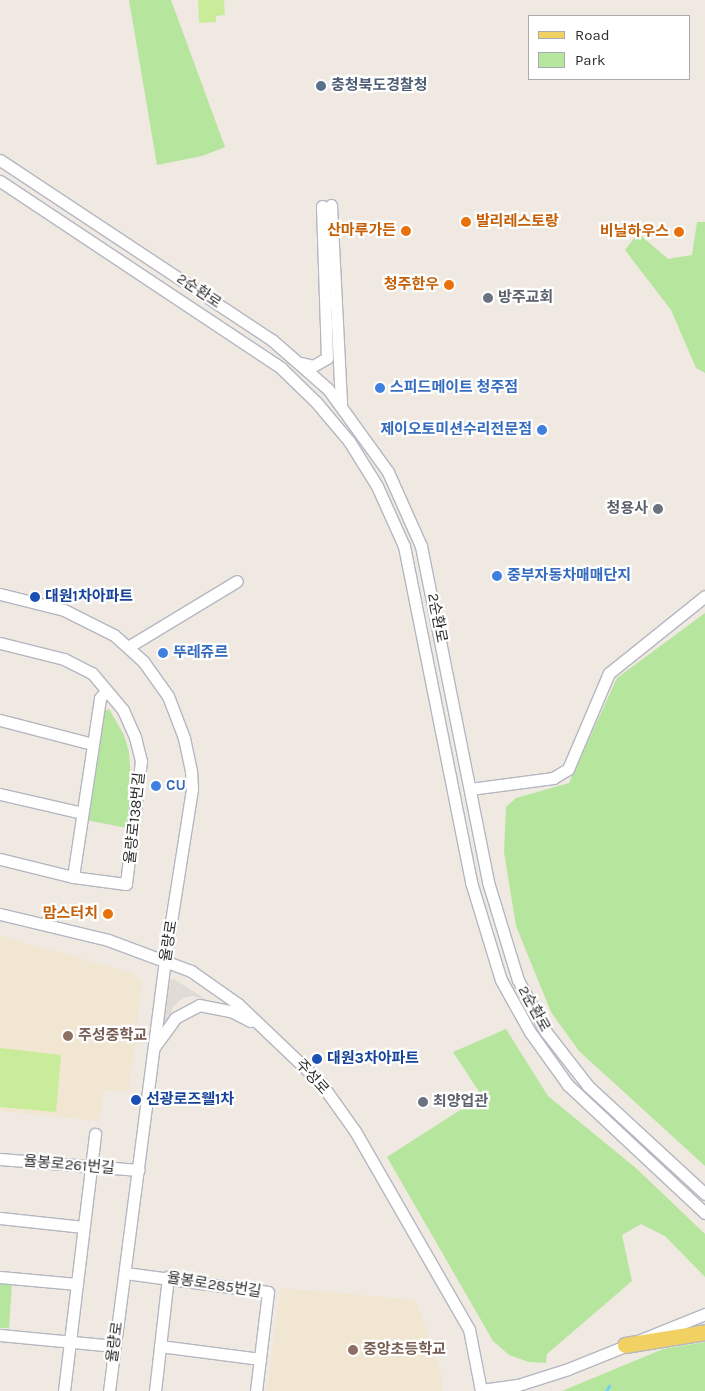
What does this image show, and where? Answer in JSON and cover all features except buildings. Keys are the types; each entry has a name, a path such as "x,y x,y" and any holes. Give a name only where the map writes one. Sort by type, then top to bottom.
{"main road":[{"path":"625,1346 705,1332"}],"street":[{"name":"2순환로","path":"0,160 272,340 328,389 388,472 421,546 488,882 503,937 530,1004 546,1032 588,1086 705,1194"},
{"name":"2순환로","path":"0,181 281,368 316,402 349,441 381,493 404,546 472,882 501,980 530,1032 568,1085 705,1213"},
{"path":"298,362 313,366 327,358 327,206 342,409"},
{"path":"128,647 237,581"},
{"name":"율량로","path":"0,594 64,610 114,634 143,661 168,696 184,738 191,770 192,789 154,1047 109,1391"},
{"path":"470,789 553,778 568,769 609,673 705,596"},
{"name":"율량로138번길","path":"0,643 80,666 92,673 123,710 135,737 141,761 129,877 126,884 119,885 73,877 0,858"},
{"path":"73,877 100,698 106,691"},
{"path":"0,720 92,744"},
{"path":"0,794 82,813"},
{"name":"주성로","path":"0,914 108,940 166,960 191,971 230,998 320,1082 355,1131 469,1329 481,1390"},
{"path":"154,1047 175,1018 199,1005 231,1011 263,1028"},
{"path":"64,1391 95,1134"},
{"name":"율봉로261번길","path":"0,1158 91,1168 139,1170"},
{"path":"0,1218 84,1227"},
{"name":"율봉로285번길","path":"125,1273 168,1277 268,1292 256,1391"},
{"path":"0,1277 77,1284"},
{"path":"155,1391 168,1277"},
{"path":"481,1390 518,1385 568,1369 705,1314"},
{"path":"0,1335 70,1340 114,1346"},
{"path":"160,1346 260,1359"}],"shaded area":[{"name":"주성중학교","path":"0,936 129,972 142,982 129,1091 104,1090 99,1121 0,1111"},
{"path":"174,979 210,1002 193,996 183,998 174,1006 164,1026 170,980"},
{"name":"중앙초등학교","path":"281,1288 416,1300 441,1372 443,1391 267,1391"}],"green space":[{"path":"129,0 171,0 225,147 202,156 157,165"},
{"path":"198,0 224,0 225,15 216,16 216,22 199,23"},
{"path":"697,222 705,222 705,373 696,368 671,310 625,250 638,233 668,259 692,255"},
{"path":"705,613 705,1166 579,1051 551,1012 516,926 504,852 506,807 516,798 569,783 617,678"},
{"path":"109,709 124,735 129,752 131,780 127,828 86,820 102,712"},
{"path":"506,1029 548,1096 637,1169 705,1234 705,1277 665,1236 641,1224 622,1235 632,1281 547,1354 546,1363 529,1362 509,1355 493,1341 387,1157 482,1096 453,1052"},
{"path":"0,1048 61,1055 56,1112 0,1107"},
{"path":"0,1281 12,1281 9,1328 0,1328"},
{"path":"705,1342 705,1391 562,1391 663,1349"}],"waterway":[{"path":"606,1391 609,1386"}],"place":[{"name":"충청북도경찰청","path":"321,86"},
{"name":"발리레스토랑","path":"466,222"},
{"name":"산마루가든","path":"406,231"},
{"name":"비닐하우스","path":"679,232"},
{"name":"청주한우","path":"449,285"},
{"name":"방주교회","path":"488,298"},
{"name":"스피드메이트 청주점","path":"380,388"},
{"name":"제이오토미션수리전문점","path":"542,430"},
{"name":"청용사","path":"658,509"},
{"name":"중부자동차매매단지","path":"497,576"},
{"name":"대원1차아파트","path":"35,597"},
{"name":"뚜레쥬르","path":"163,653"},
{"name":"CU","path":"156,786"},
{"name":"맘스터치","path":"108,914"},
{"name":"주성중학교","path":"68,1036"},
{"name":"대원3차아파트","path":"317,1059"},
{"name":"선광로즈웰1차","path":"136,1100"},
{"name":"최양업관","path":"423,1102"},
{"name":"중앙초등학교","path":"353,1350"}]}
